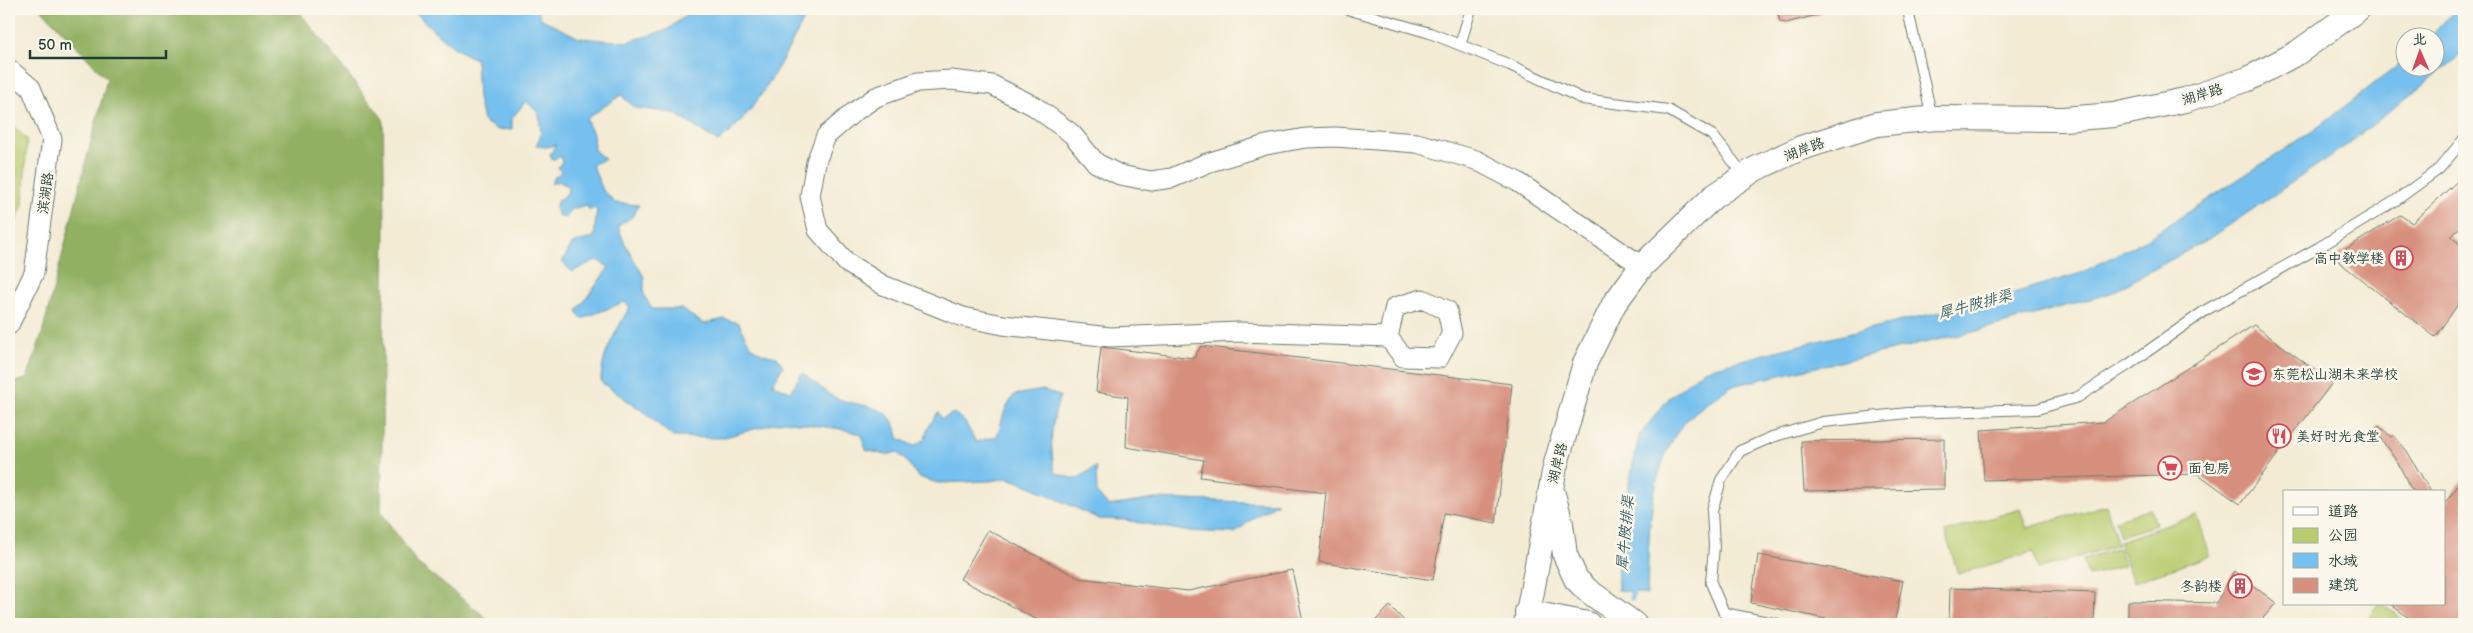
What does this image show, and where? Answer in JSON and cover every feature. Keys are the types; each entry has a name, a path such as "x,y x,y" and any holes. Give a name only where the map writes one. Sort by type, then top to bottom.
{"street":[{"name":"湖岸路","path":"1526,618 1551,486 1585,363 1614,304 1642,266 1713,197 1745,176 1801,148 1877,124 1932,118 2063,119 2114,115 2185,100 2248,79 2297,52 2358,9"},
{"name":"滨湖路","path":"9,69 31,88 52,138 34,273 9,325"},
{"path":"1388,337 1240,332 1110,337 1003,325 963,318 883,285 847,263 818,230 810,196 816,162 826,136 854,112 876,97 918,82 951,80 992,85 1034,106 1072,134 1096,163 1120,175 1151,181 1172,178 1208,163 1266,145 1306,138 1336,137 1418,143 1476,160 1518,182 1642,266"},
{"path":"1551,486 1561,524 1565,555 1576,579 1587,590 1634,624"},
{"path":"1526,618 1588,624"}],"lane":[{"path":"1347,9 1430,32 1584,99 1668,110 1712,135 1745,176"},
{"path":"1460,45 1471,9"},
{"path":"1909,15 1932,118"},
{"path":"1778,624 1724,612 1712,583 1714,546 1712,511 1721,480 1740,451 1772,437 1823,422 1908,413 2037,409 2078,397 2128,365 2206,310 2318,248 2395,201 2439,169 2464,139"}],"green space":[{"path":"41,9 297,9 383,119 385,224 381,512 417,563 494,624 9,624 9,383 27,379 42,334 107,79"},
{"path":"9,123 27,139 23,205 9,237"},
{"path":"2106,505 2118,545 2038,569 2033,552 1958,574 1945,532 2020,509 2027,528"},
{"path":"2151,509 2156,525 2120,536 2115,520"},
{"path":"2197,515 2210,556 2133,582 2119,541"},
{"path":"2119,548 2124,566 2088,576 2083,559"},
{"path":"2376,606 2385,606 2409,624 2363,624"}],"water":[{"path":"412,9 536,9 542,19 579,38 627,42 667,30 694,9 810,9 781,63 759,98 733,129 718,142 674,113 635,108 621,95 586,119 593,134 594,150 605,159 592,165 603,190 615,203 639,205 632,217 618,226 624,242 644,277 644,295 652,309 681,309 704,324 724,319 739,323 752,347 762,353 777,357 783,366 773,384 790,392 802,373 834,397 882,411 890,417 898,438 914,446 925,439 927,430 938,412 941,419 954,413 965,422 976,442 997,436 1005,410 1014,395 1043,390 1060,396 1052,434 1055,473 1076,479 1096,467 1097,493 1108,506 1155,499 1278,503 1253,518 1235,533 1185,531 1125,520 1099,519 1030,486 1008,478 990,481 938,483 918,477 897,452 886,455 866,450 861,434 841,429 784,421 721,438 673,437 644,412 601,382 607,351 630,306 624,302 582,319 577,311 609,267 596,260 572,272 562,262 572,244 594,237 597,208 589,210 587,205 571,209 566,218 559,216 555,208 558,200 567,194 568,186 558,181 551,184 553,179 561,172 558,167 562,162 561,156 552,160 550,154 556,145 536,146 541,134 539,114 526,101 512,118 512,129 498,130 483,121 478,98 476,59 449,44"},
{"path":"2456,9 2464,9 2464,52 2446,67 2446,28 2438,28"},
{"path":"2396,67 2396,78 2432,78 2347,145 2212,237 2111,293 1973,332 1731,386 1702,407 1683,424 1668,449 1660,469 1652,509 1647,594 1618,590 1617,542 1639,436 1669,398 1704,370 1990,300 2081,273 2147,239 2314,130"}],"building":[{"path":"1777,9 1821,9 1821,14 1786,23 1780,22"},
{"name":"高中教学楼","path":"2464,175 2464,223 2451,237 2464,247 2464,296 2435,337 2339,262 2338,254 2400,215 2412,223"},
{"path":"2254,325 2332,383 2240,504 2198,474 1984,480 1981,430 2104,422"},
{"path":"1201,346 1512,384 1496,523 1444,513 1433,580 1319,562 1326,493 1200,477 1204,460 1126,447 1128,397 1096,392 1101,347 1194,358"},
{"path":"2379,426 2391,437 2393,435 2407,451 2430,490 2413,490 2410,487 2399,465 2375,430"},
{"path":"1944,439 1944,489 1804,491 1801,441"},
{"path":"2464,478 2464,624 2417,624 2393,606 2446,606 2446,501"},
{"path":"988,530 1079,578 1188,591 1292,570 1303,621 1288,624 1045,624 960,579"},
{"path":"1758,555 1903,581 1894,624 1849,624 1751,603"},
{"name":"冬韵楼","path":"2234,571 2276,603 2258,624 2128,624 2128,601 2216,603"},
{"path":"1950,588 2095,593 2094,624 1949,624"},
{"path":"1390,606 1407,624 1372,624"}],"waterway":[{"name":"犀牛陂排渠","path":"1632,598 1633,585"}],"place":[{"name":"高中教学楼","path":"2401,258"},
{"name":"东莞松山湖未来学校","path":"2254,374"},
{"name":"美好时光食堂","path":"2279,436"},
{"name":"面包房","path":"2170,468"},
{"name":"冬韵楼","path":"2240,586"}]}
